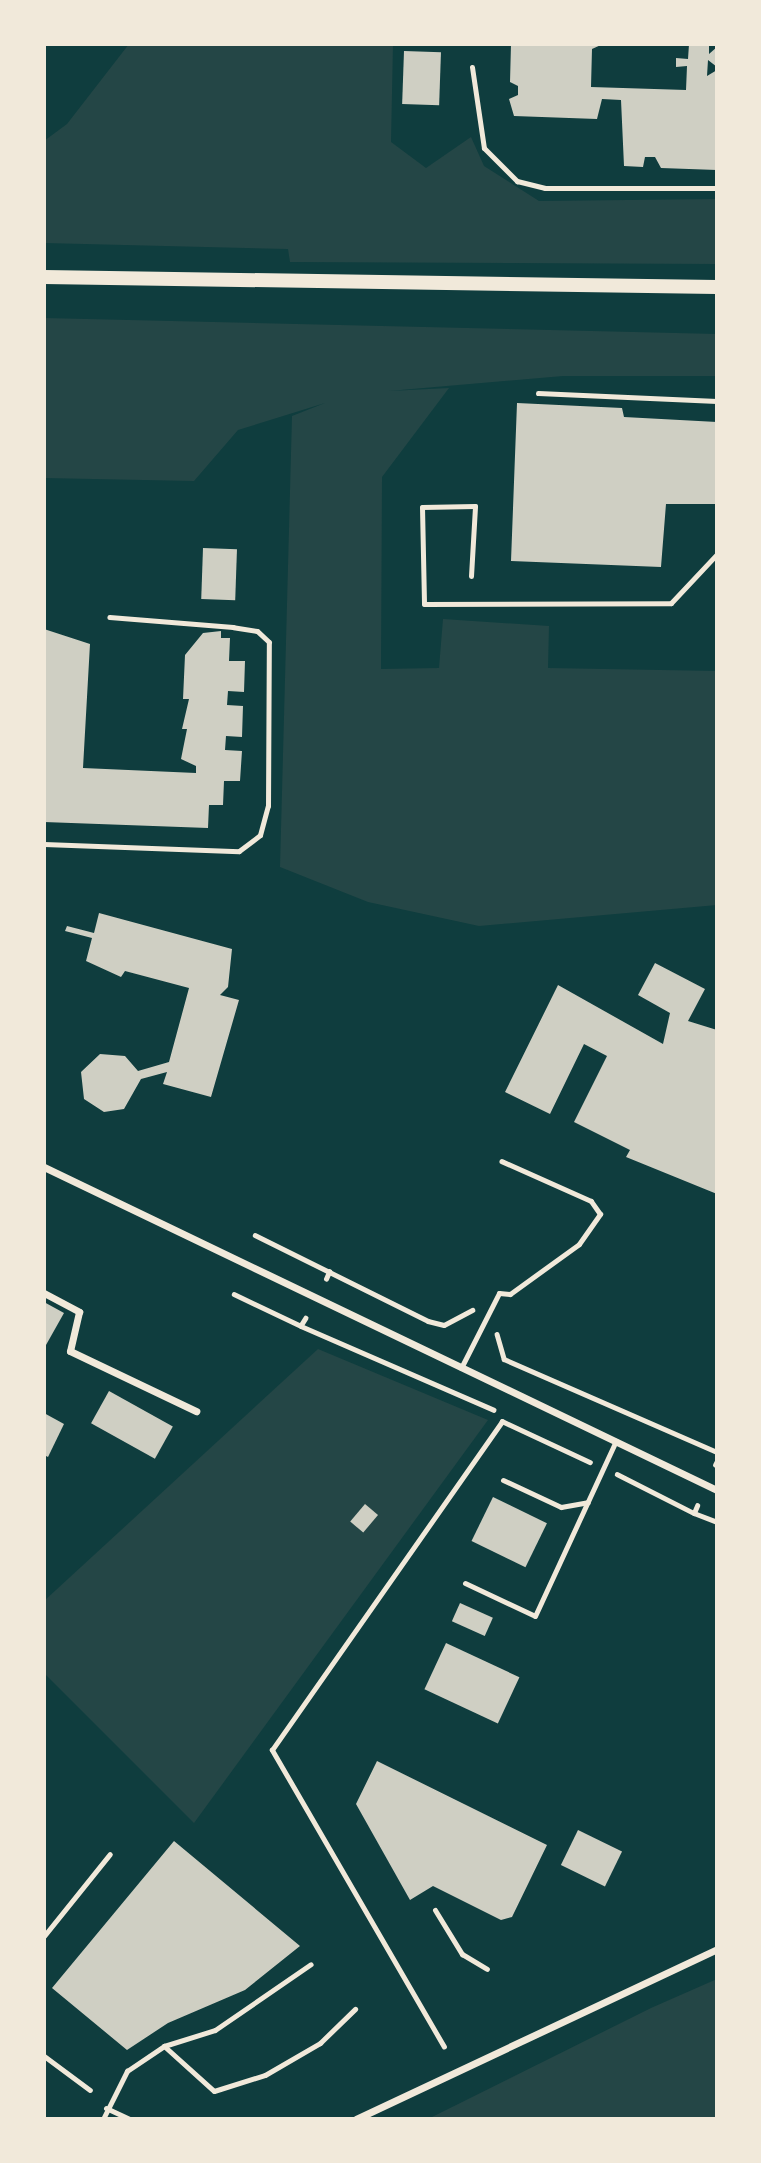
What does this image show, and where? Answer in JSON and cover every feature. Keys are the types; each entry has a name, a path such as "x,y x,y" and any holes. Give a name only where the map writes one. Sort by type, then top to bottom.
{"main road":[{"path":"44,277 717,287"}],"street":[{"path":"44,1167 717,1490"},
{"path":"44,1293 79,1312 70,1351 196,1411"},
{"path":"356,2119 717,1949"}],"lane":[{"path":"472,67 484,148 517,181 545,188 717,188"},
{"path":"538,393 717,401"},
{"path":"471,576 475,506 422,507 424,604 671,603 717,554"},
{"path":"44,844 239,851 260,835 268,806 269,642 257,631 233,627 109,617"},
{"path":"461,1368 499,1293 510,1294 579,1244 600,1214 591,1200 501,1161"},
{"path":"466,1583 535,1616 615,1441"},
{"path":"503,1480 561,1507 588,1502"},
{"path":"44,1936 110,1854"},
{"path":"435,1910 462,1954 487,1969"},
{"path":"103,2119 127,2071 164,2046 215,2030 311,1964"},
{"path":"164,2046 214,2091 265,2075 309,2049 355,2009"},
{"path":"44,2056 90,2090"},
{"path":"106,2109 130,2119"}],"path":[{"path":"326,1279 329,1272"},
{"path":"234,1294 494,1410 502,1421 717,1522"},
{"path":"301,1326 306,1318"},
{"path":"494,1410 498,1403"},
{"path":"444,2047 272,1750 502,1421"},
{"path":"694,1513 697,1506"}],"shaded area":[{"path":"129,44 393,44 391,142 426,168 471,137 484,166 539,201 717,199 717,264 290,262 288,249 44,243 44,141 67,124"},
{"path":"44,318 717,334 717,376 563,376 389,391 449,388 382,477 381,669 439,668 443,619 549,626 548,668 717,671 717,905 479,926 368,902 280,867 292,416 325,403 238,430 194,481 44,478"},
{"path":"318,1349 488,1420 194,1823 44,1673 44,1601"},
{"path":"717,1979 717,2119 428,2119 651,2008"}],"building":[{"path":"511,44 603,44 592,49 591,87 686,90 687,66 676,67 676,58 688,59 689,44 709,44 709,54 717,47 717,67 708,60 707,76 717,70 717,170 661,168 655,157 645,157 643,167 624,166 621,100 602,99 597,119 514,116 509,99 518,95 518,86 510,82"},
{"path":"404,51 441,52 439,105 402,104"},
{"path":"517,403 622,408 624,417 717,422 717,504 666,504 661,567 511,561"},
{"path":"203,548 237,549 235,600 201,599"},
{"path":"44,629 90,644 83,768 196,773 196,766 181,759 187,729 182,729 189,699 183,699 185,655 203,633 221,631 221,638 230,638 229,661 245,661 244,692 228,691 227,705 243,706 242,737 226,736 225,750 242,751 240,781 224,781 223,805 209,805 208,828 44,822"},
{"path":"99,913 232,949 228,987 220,995 239,1000 211,1097 163,1084 167,1072 141,1079 124,1109 104,1112 84,1099 81,1072 100,1054 125,1056 138,1071 169,1062 189,988 125,971 121,977 86,961 92,938 65,931 67,926 94,933"},
{"path":"655,963 705,989 688,1021 717,1030 717,1194 626,1157 630,1150 574,1122 607,1056 584,1044 550,1114 505,1092 558,985 663,1044 670,1013 638,995"},
{"path":"44,1302 64,1313 46,1345 44,1343"},
{"path":"109,1391 173,1426 155,1459 91,1423"},
{"path":"44,1413 64,1424 48,1457 44,1455"},
{"path":"493,1497 547,1523 525,1567 472,1541"},
{"path":"365,1504 378,1515 363,1533 350,1522"},
{"path":"460,1603 493,1618 485,1636 452,1621"},
{"path":"446,1643 519,1677 498,1723 424,1689"},
{"path":"377,1761 547,1845 512,1917 501,1920 433,1886 410,1900 356,1804"},
{"path":"578,1830 622,1851 605,1887 561,1865"},
{"path":"174,1841 300,1946 245,1990 168,2023 127,2050 52,1988"}]}
